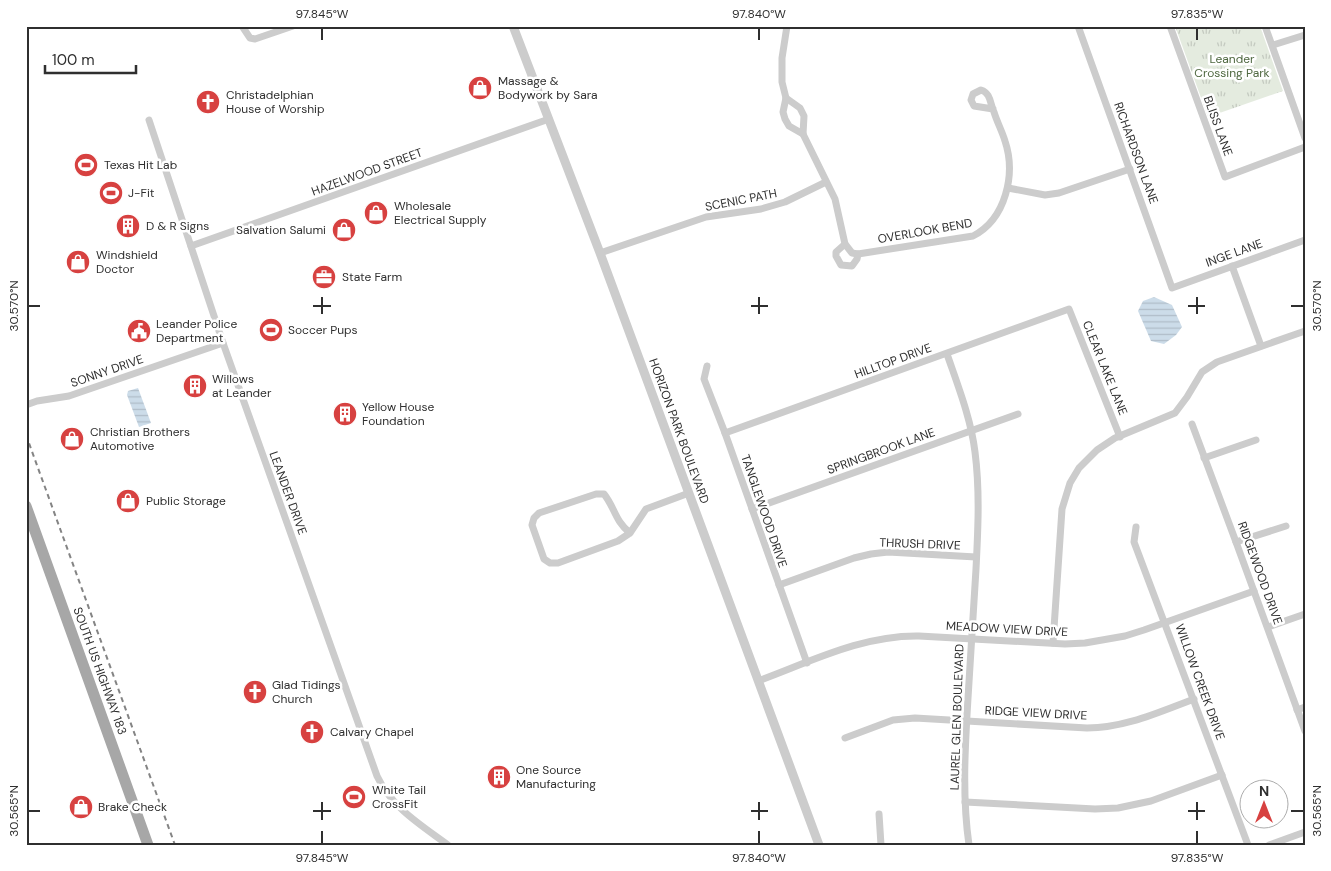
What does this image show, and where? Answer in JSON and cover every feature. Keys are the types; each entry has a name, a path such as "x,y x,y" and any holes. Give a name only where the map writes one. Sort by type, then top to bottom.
{"main road":[{"name":"SOUTH US HIGHWAY 183","path":"26,506 148,845"}],"street":[{"path":"242,26 250,38 261,38 293,26"},
{"name":"HORIZON PARK BOULEVARD","path":"513,26 600,253 818,845"},
{"name":"RICHARDSON LANE","path":"1078,26 1172,288"},
{"name":"BLISS LANE","path":"1170,26 1225,177 1305,147"},
{"path":"1265,26 1305,138"},
{"name":"OVERLOOK BEND","path":"786,27 782,58 782,82 786,98 783,112 784,120 789,126 803,134"},
{"path":"1272,45 1305,34"},
{"name":"OVERLOOK BEND","path":"786,98 800,108 804,116 803,134 835,199 845,244 836,252 836,256 841,265 852,266 857,260 858,254 974,236 983,231 991,222 1004,200 1008,188 1010,162 1006,142 992,109"},
{"name":"HAZELWOOD STREET","path":"191,246 549,119"},
{"name":"LEANDER DRIVE","path":"149,120 222,343 378,776 389,797 400,808 448,845"},
{"path":"1008,188 1045,195 1071,190 1130,169"},
{"name":"SCENIC PATH","path":"600,253 706,217 761,209 786,202 826,182"},
{"name":"INGE LANE","path":"1172,288 1305,240"},
{"path":"845,244 852,252 858,254"},
{"path":"1232,266 1261,346"},
{"name":"HILLTOP DRIVE","path":"725,433 947,354 1068,308"},
{"name":"CLEAR LAKE LANE","path":"1068,308 1120,437"},
{"path":"1053,643 1061,518 1064,500 1070,483 1085,461 1104,445 1175,413 1202,372 1217,362 1305,331"},
{"name":"SONNY DRIVE","path":"26,405 37,401 69,396 222,343"},
{"name":"LAUREL GLEN BOULEVARD","path":"947,354 971,431 975,450 978,485 967,721 965,802 969,845"},
{"name":"TANGLEWOOD DRIVE","path":"707,366 704,379 807,663"},
{"name":"SPRINGBROOK LANE","path":"752,509 1018,414"},
{"name":"RIDGEWOOD DRIVE","path":"1192,424 1305,731"},
{"path":"1204,458 1256,440"},
{"path":"630,532 622,527 616,519 604,494 596,494 539,513 534,518 532,525 544,559 550,563 558,562 618,541 630,532 646,509 689,493"},
{"path":"1236,542 1286,526"},
{"name":"WILLOW CREEK DRIVE","path":"1136,527 1134,542 1166,622 1248,845"},
{"name":"THRUSH DRIVE","path":"779,585 854,558 871,554 888,552 976,557"},
{"name":"MEADOW VIEW DRIVE","path":"758,681 862,643 884,638 913,636 1053,643 1085,643 1105,640 1125,636 1254,591"},
{"path":"1268,627 1305,614"},
{"name":"RIDGE VIEW DRIVE","path":"845,738 886,722 915,718 1103,728 1129,723 1194,699"},
{"path":"1297,710 1305,707"},
{"path":"965,802 1095,809 1118,808 1151,801 1222,775"},
{"path":"879,814 880,845"},
{"path":"1269,845 1305,832"}],"green space":[{"name":"Leander Crossing Park","path":"1175,26 1260,26 1283,91 1208,117"}],"water":[{"path":"1154,297 1172,305 1182,327 1176,335 1164,344 1151,341 1138,311 1143,301"},
{"path":"138,388 151,423 139,427 127,395 128,391"}],"railway":[{"path":"26,435 175,845"}],"place":[{"name":"Massage & Bodywork by Sara","path":"480,88"},
{"name":"Christadelphian House of Worship","path":"208,102"},
{"name":"Texas Hit Lab","path":"86,165"},
{"name":"J-Fit","path":"111,193"},
{"name":"Wholesale Electrical Supply","path":"376,213"},
{"name":"D & R Signs","path":"128,226"},
{"name":"Salvation Salumi","path":"344,230"},
{"name":"Windshield Doctor","path":"78,262"},
{"name":"State Farm","path":"324,277"},
{"name":"Soccer Pups","path":"271,330"},
{"name":"Leander Police Department","path":"139,331"},
{"name":"Willows at Leander","path":"195,386"},
{"name":"Yellow House Foundation","path":"345,414"},
{"name":"Christian Brothers Automotive","path":"72,439"},
{"name":"Public Storage","path":"128,501"},
{"name":"Glad Tidings Church","path":"255,692"},
{"name":"Calvary Chapel","path":"312,732"},
{"name":"One Source Manufacturing","path":"499,777"},
{"name":"White Tail CrossFit","path":"354,797"},
{"name":"Brake Check","path":"81,807"}]}
